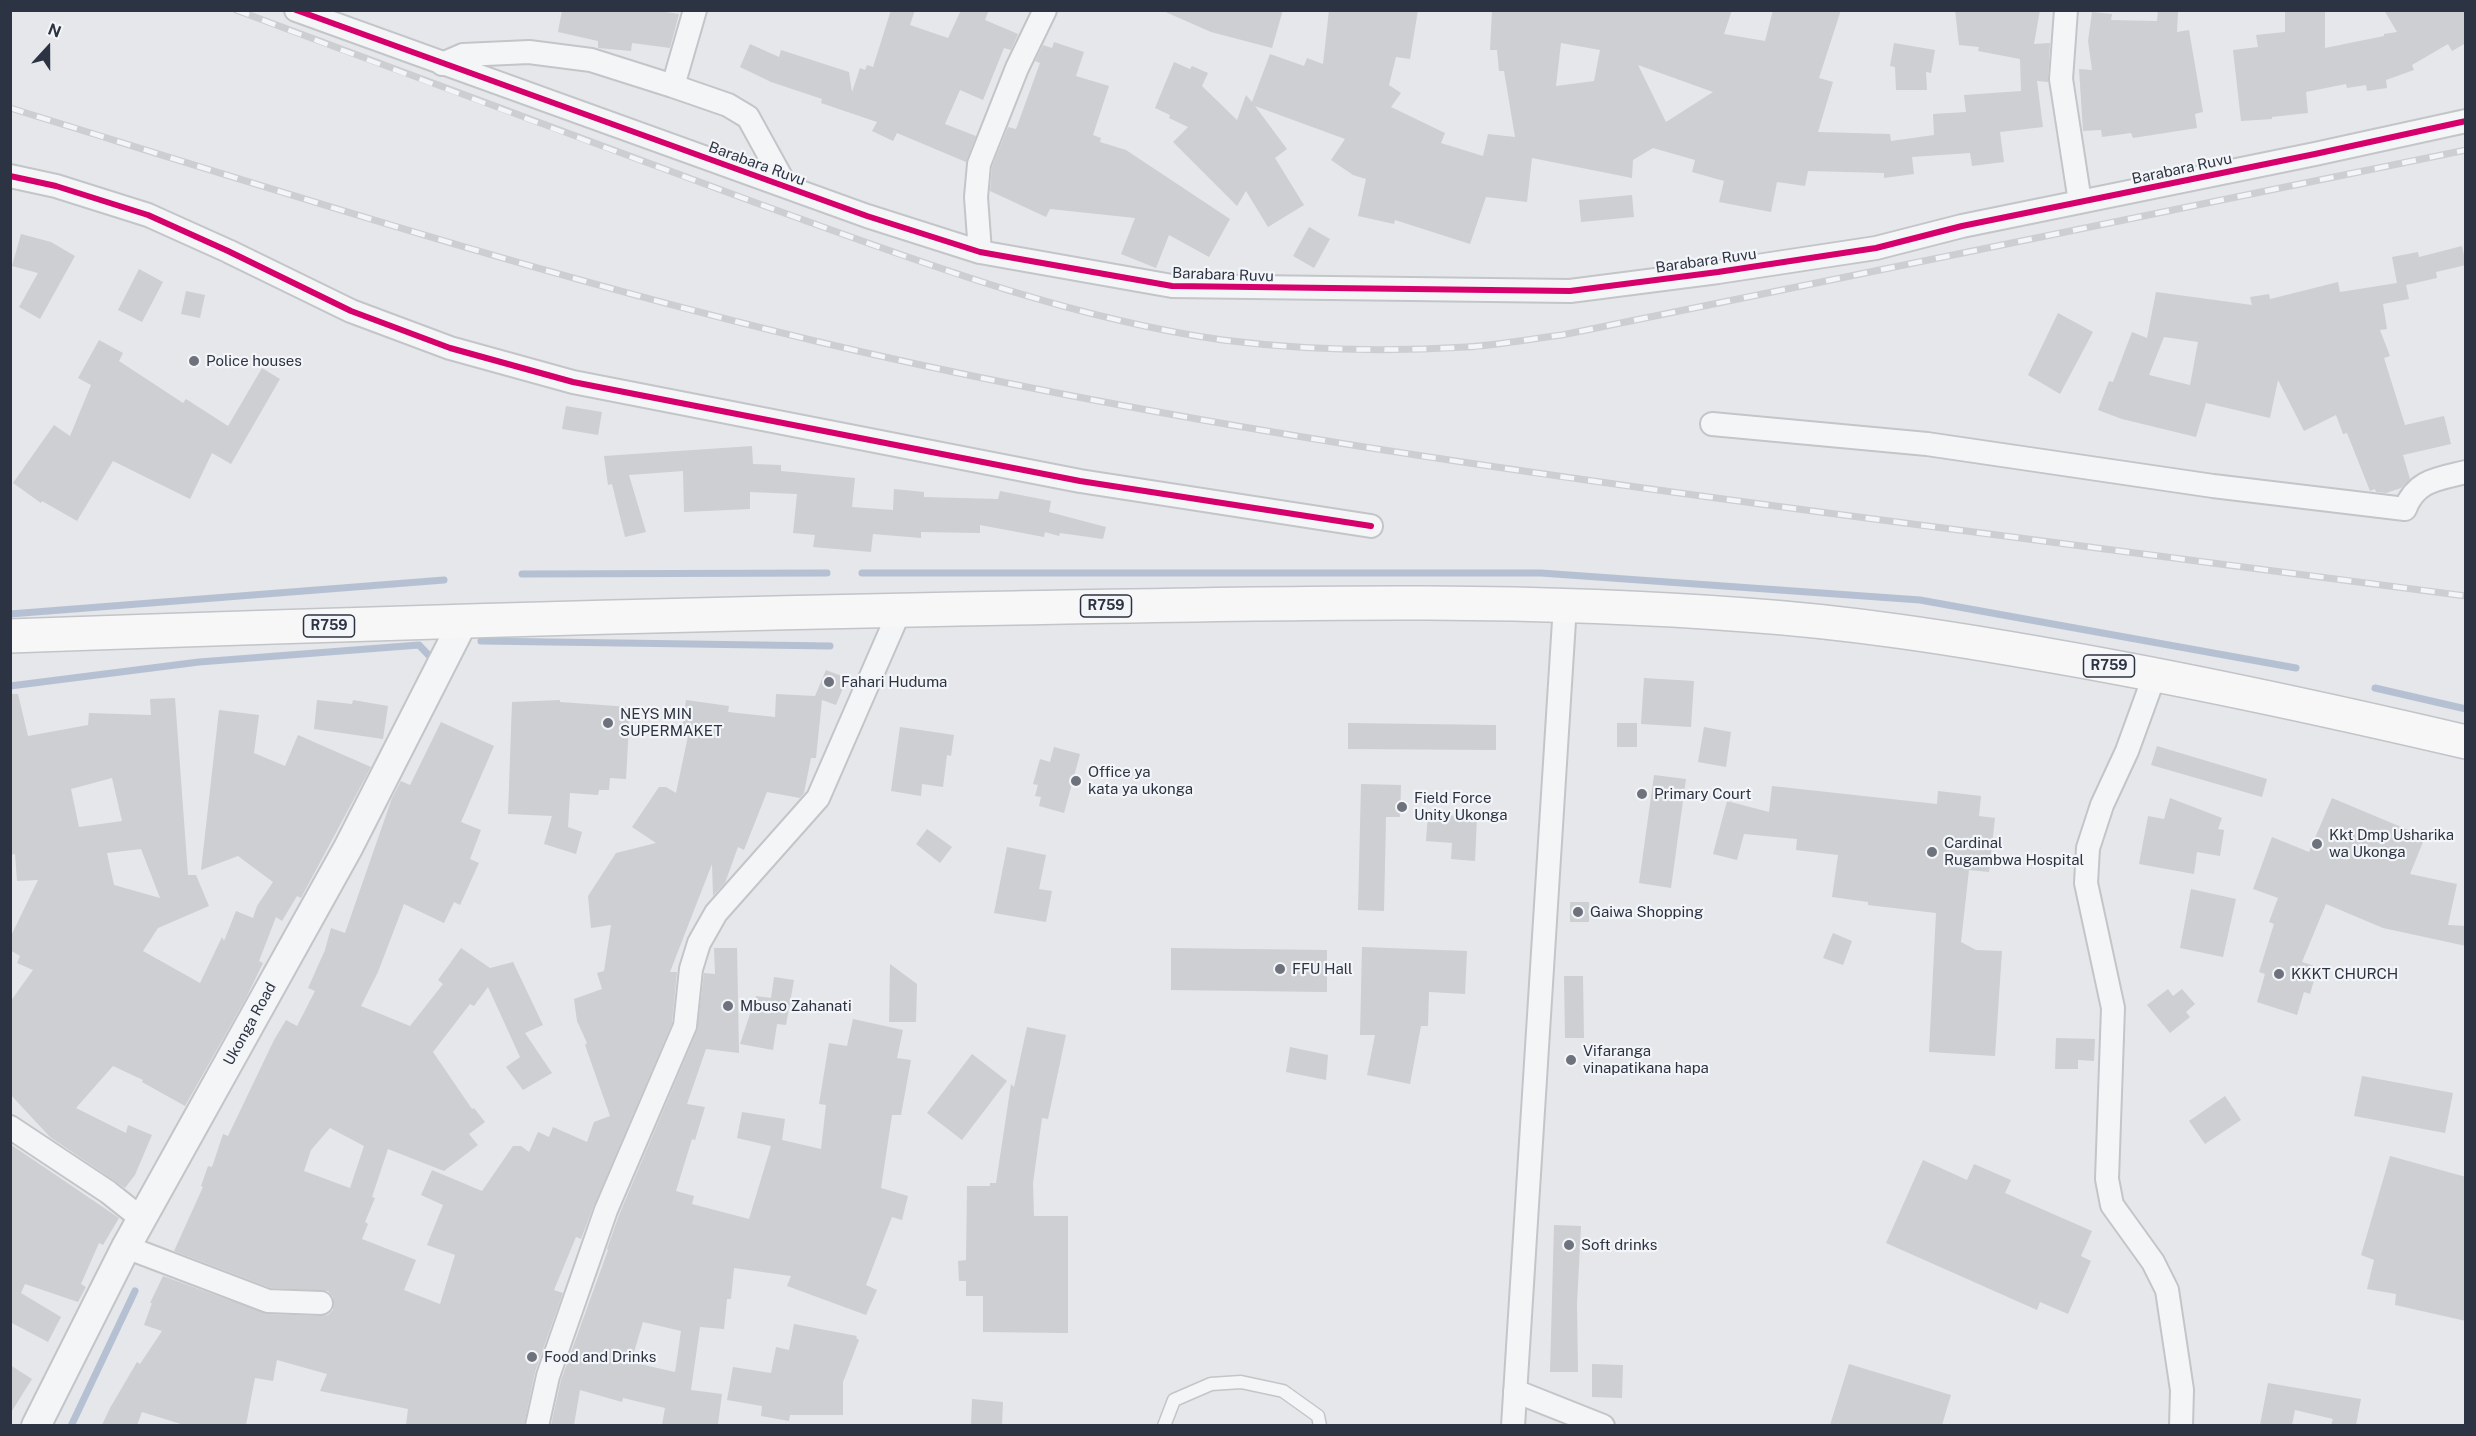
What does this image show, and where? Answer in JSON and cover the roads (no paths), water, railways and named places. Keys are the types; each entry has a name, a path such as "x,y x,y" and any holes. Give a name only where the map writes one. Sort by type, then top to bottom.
{"main road":[{"name":"R759","path":"10,636 900,610 1319,603 1565,605 1749,615 1938,636 2155,674 2320,708 2466,742"}],"street":[{"name":"Barabara Ruvu","path":"296,10 867,216 980,252 1172,286 1570,291 1876,248 1962,226 2466,121"},
{"path":"673,86 694,10"},
{"path":"980,252 976,197 979,164 1017,68 1045,10"},
{"path":"2066,10 2061,79 2080,202"},
{"path":"442,64 463,55 529,52 591,60 728,105 748,117 786,186"},
{"path":"10,176 56,186 148,215 228,250 351,310 450,348 573,382 1080,481 1371,526"},
{"path":"1712,424 1927,444 2213,486 2405,509 2410,495 2430,481 2466,472"},
{"path":"1514,1425 1565,605"},
{"path":"537,1425 548,1376 606,1210 685,1026 691,969 699,943 716,913 818,798 832,771 900,610"},
{"name":"Ukonga Road","path":"36,1425 126,1247 348,848 463,622"},
{"path":"2155,674 2127,751 2102,805 2088,848 2086,883 2113,1008 2107,1179 2112,1204 2153,1262 2167,1290 2182,1390 2181,1425"},
{"path":"10,1127 108,1192 142,1219"},
{"path":"126,1247 268,1301 321,1303"},
{"path":"1515,1391 1603,1425"}],"lane":[{"path":"1164,1425 1174,1400 1211,1384 1241,1382 1283,1391 1318,1416 1320,1425"}],"waterway":[{"path":"522,574 827,573"},
{"path":"862,573 1541,573 1920,600 2296,668"},
{"path":"10,614 444,580"},
{"path":"481,641 830,646"},
{"path":"10,686 199,662 419,645 434,661"},
{"path":"2375,688 2466,709"},
{"path":"71,1426 135,1291"}],"railway":[{"path":"236,10 751,201 984,282 1102,316 1162,330 1223,340 1314,348 1375,350 1466,347 1562,335 2466,150"},
{"path":"10,108 327,206 538,268 751,325 978,377 1220,423 1584,480 2466,596"}],"place":[{"name":"Police houses","path":"194,361"},
{"name":"Fahari Huduma","path":"829,682"},
{"name":"NEYS MIN SUPERMAKET","path":"608,723"},
{"name":"Office ya kata ya ukonga","path":"1076,781"},
{"name":"Primary Court","path":"1642,794"},
{"name":"Field Force Unity Ukonga","path":"1402,807"},
{"name":"Kkt Dmp Usharika wa Ukonga","path":"2317,844"},
{"name":"Cardinal Rugambwa Hospital","path":"1932,852"},
{"name":"Gaiwa Shopping","path":"1578,912"},
{"name":"FFU Hall","path":"1280,969"},
{"name":"KKKT CHURCH","path":"2279,974"},
{"name":"Mbuso Zahanati","path":"728,1006"},
{"name":"Vifaranga vinapatikana hapa","path":"1571,1060"},
{"name":"Soft drinks","path":"1569,1245"},
{"name":"Food and Drinks","path":"532,1357"}]}
